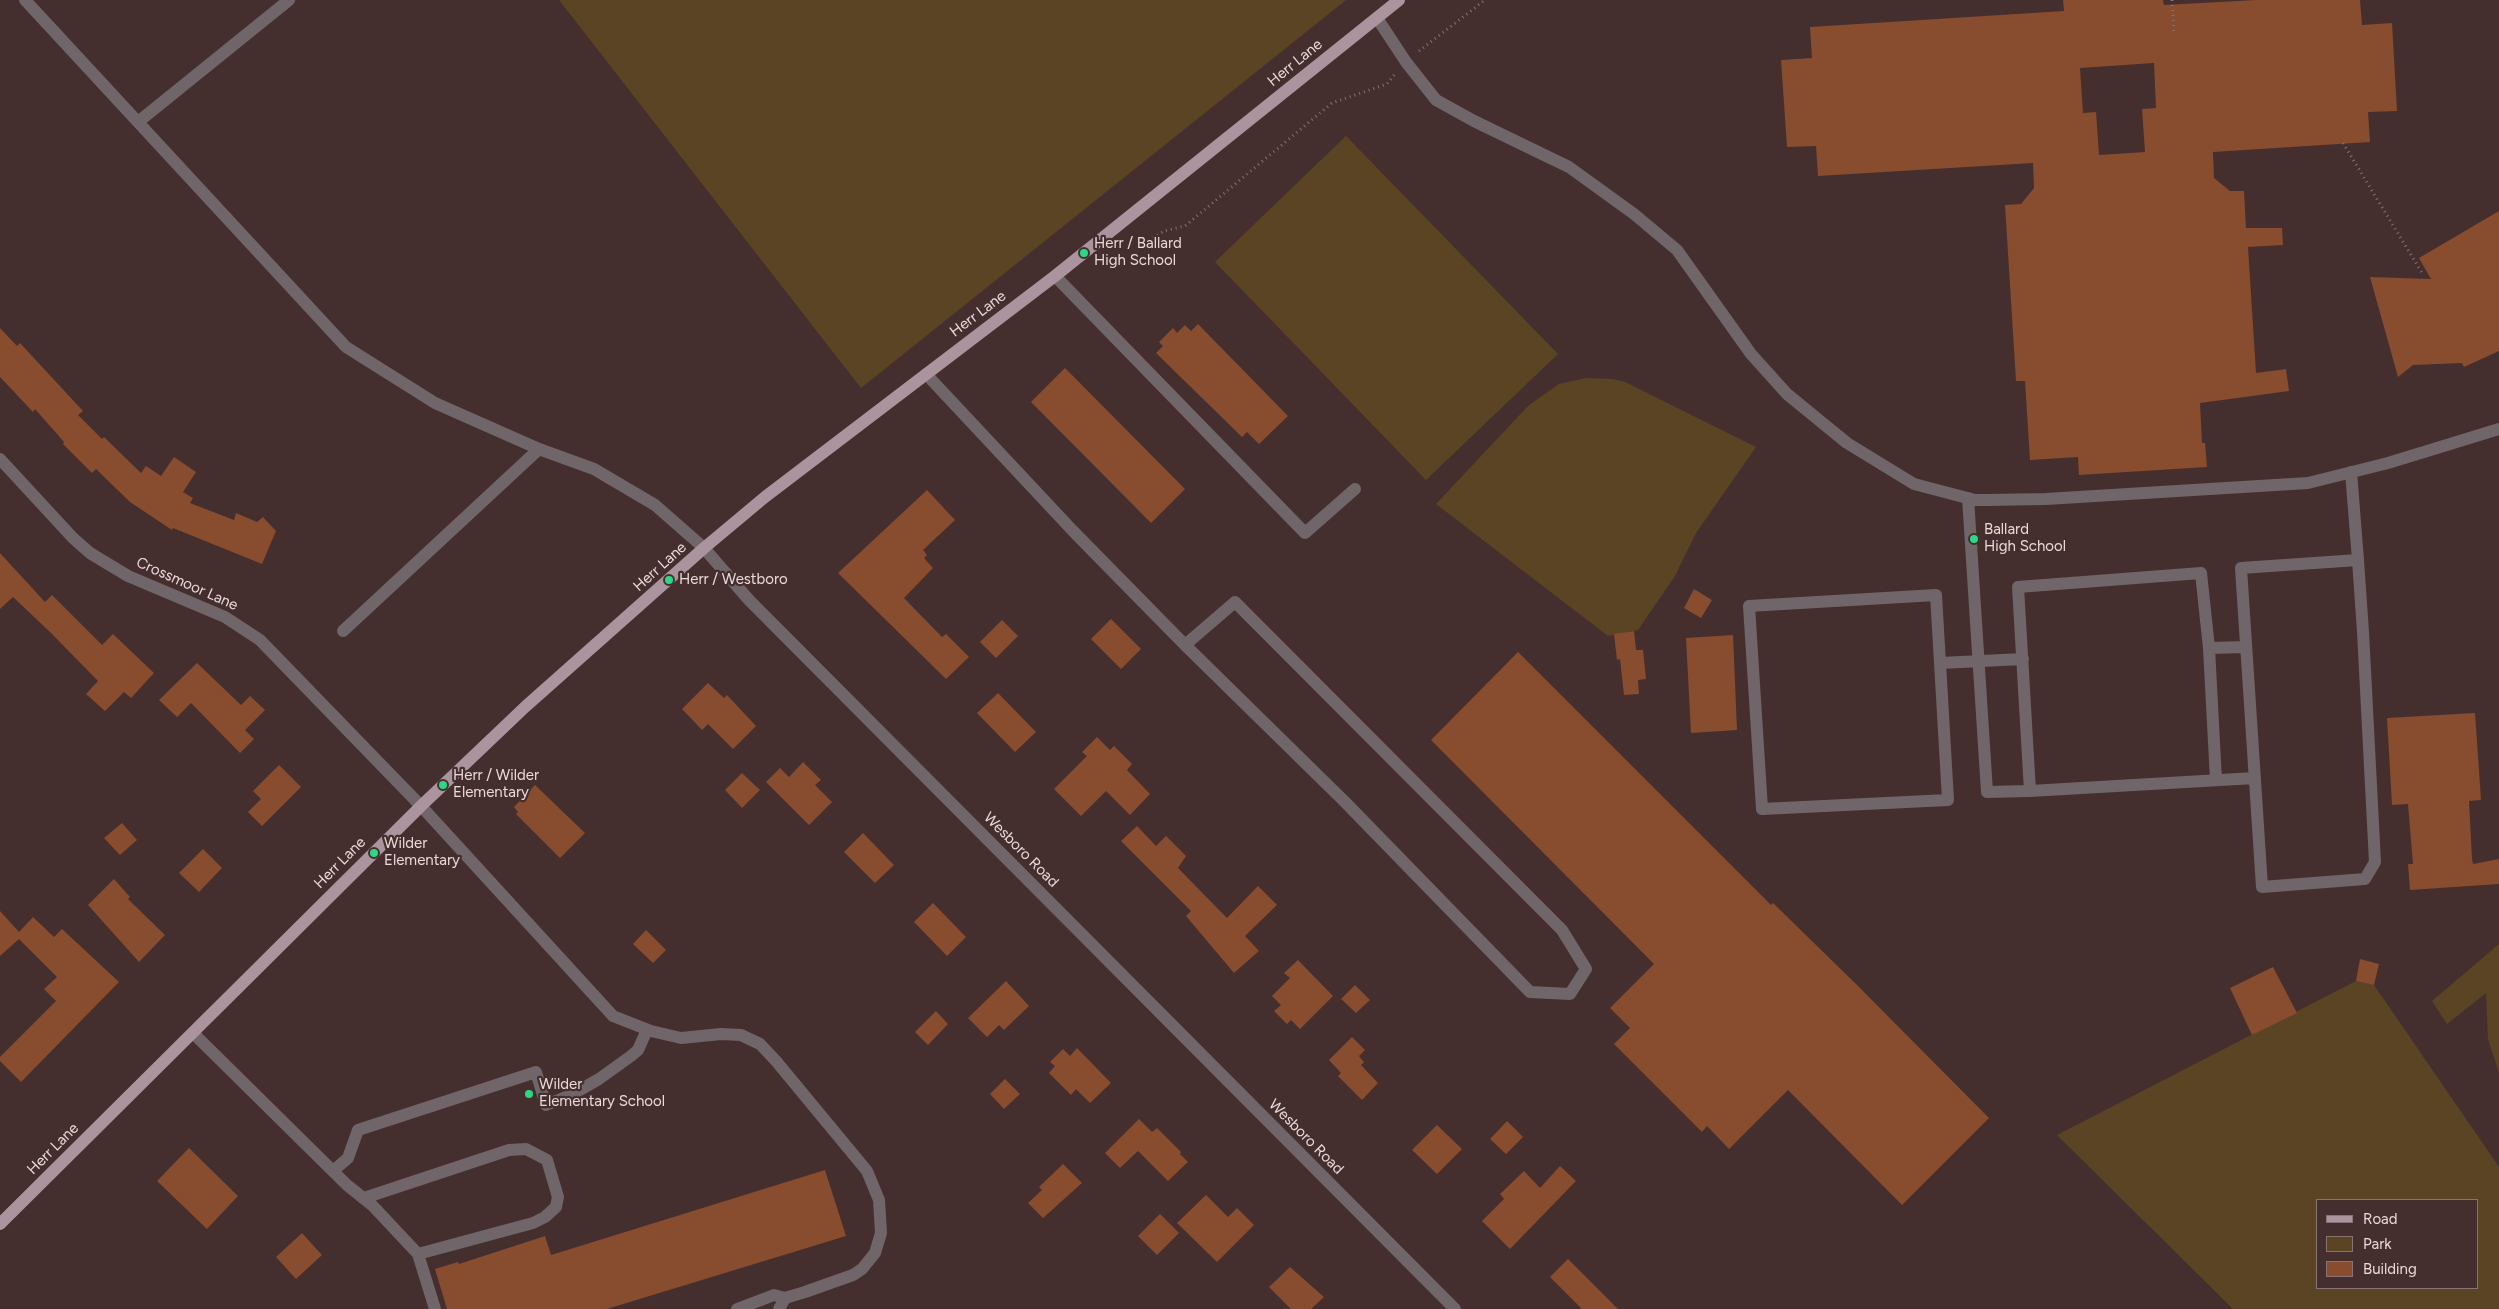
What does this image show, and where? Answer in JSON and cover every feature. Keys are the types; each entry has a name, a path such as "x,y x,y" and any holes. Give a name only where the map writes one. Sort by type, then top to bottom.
{"main road":[{"name":"Herr Lane","path":"0,1224 421,806 525,707 704,548 765,496 1055,276 1399,0"}],"street":[{"name":"Wesboro Road","path":"26,0 346,347 436,404 539,448 594,469 647,501 704,548 763,614 1455,1309"},
{"path":"138,122 289,0"},
{"path":"1377,18 1406,62 1436,100 1474,121 1569,167 1634,214 1677,250 1751,354 1787,394 1847,443 1914,484 1968,498 1988,500 2046,499 2308,482 2388,463 2499,429"},
{"path":"1055,276 1305,533 1355,489"},
{"path":"926,374 1073,531 1185,645 1345,802 1530,992 1570,994 1586,969 1562,930 1235,602 1185,645"},
{"path":"343,631 539,448"},
{"name":"Crossmoor Lane","path":"0,459 72,538 90,553 128,576 225,617 260,640 421,806 613,1016 647,1030 691,1038 736,1035 760,1044 870,1176 876,1190 881,1212 881,1232 875,1253 862,1269 852,1275 782,1303 774,1295 737,1309"},
{"path":"2351,472 2358,560 2375,862 2364,879 2262,887 2241,568 2358,560"},
{"path":"1968,498 1987,792 2255,778"},
{"path":"2030,790 2018,587 2201,573 2209,648 2216,780"},
{"path":"1936,595 1940,663 1948,800 1762,809 1749,606 1936,595"},
{"path":"2209,648 2246,646"},
{"path":"1940,663 2023,659"},
{"path":"333,1171 348,1158 358,1130 536,1072 546,1105 571,1095 599,1080 631,1056 638,1050 647,1030"},
{"path":"193,1032 333,1171 368,1202 418,1254 435,1309"},
{"path":"368,1202 509,1150 526,1149 547,1160 558,1197 556,1207 546,1216 533,1223 418,1254"}],"path":[{"path":"1153,238 1164,231 1185,226 1332,102 1387,84 1406,62 1485,0"},
{"path":"2172,0 2174,35"},
{"path":"2342,143 2422,273"}],"green space":[{"path":"559,0 1346,0 861,388"},
{"path":"1346,136 1558,354 1426,480 1215,262"},
{"path":"1586,378 1613,379 1625,382 1756,447 1696,533 1675,576 1638,630 1608,636 1436,504 1529,405 1559,384"},
{"path":"2499,944 2499,1073 2488,1039 2486,993 2447,1024 2432,1001"},
{"path":"2356,981 2374,985 2499,1167 2499,1309 2233,1309 2057,1135"}],"building":[{"path":"2063,0 2163,0 2164,5 2256,0 2360,0 2362,25 2392,23 2397,111 2368,112 2370,142 2213,152 2214,178 2230,191 2244,191 2246,228 2282,228 2283,245 2248,247 2256,373 2286,369 2289,391 2200,403 2202,443 2205,443 2207,467 2079,475 2078,457 2030,460 2025,381 2016,381 2005,205 2021,204 2034,188 2033,163 1818,176 1816,146 1787,147 1781,60 1812,58 1810,27 2064,11","holes":["2154,63 2156,108 2142,109 2145,152 2099,155 2096,112 2083,113 2080,68"]},
{"path":"2499,211 2499,351 2464,367 2462,363 2413,365 2398,377 2370,277 2431,279 2419,258"},
{"path":"1198,324 1288,416 1259,444 1247,432 1242,437 1156,353 1163,346 1159,342 1173,328 1177,333 1185,325 1191,331"},
{"path":"0,328 17,346 20,343 83,411 78,415 141,473 146,466 161,476 174,457 196,472 183,492 193,498 190,503 234,520 236,513 257,522 263,517 276,531 262,564 173,528 172,530 130,502 96,469 92,473 63,444 64,442 35,409 33,412 0,377"},
{"path":"1065,368 1185,489 1151,523 1031,402"},
{"path":"927,490 955,520 923,550 927,555 924,558 933,568 904,598 942,637 946,634 969,657 946,679 838,573"},
{"path":"0,553 45,602 52,595 102,645 113,634 154,673 131,698 124,692 105,711 86,694 98,681 51,633 13,597 0,609"},
{"path":"1694,589 1712,600 1701,618 1684,608"},
{"path":"1111,619 1141,649 1121,669 1091,639"},
{"path":"1002,620 1018,636 996,658 980,642"},
{"path":"1634,631 1636,650 1643,650 1646,679 1638,680 1639,694 1624,695 1620,659 1617,660 1614,634"},
{"path":"1733,635 1737,730 1691,733 1686,638"},
{"path":"1518,652 1771,905 1773,903 1856,984 1989,1118 1902,1205 1788,1090 1729,1149 1707,1126 1702,1132 1614,1044 1630,1028 1610,1008 1654,964 1431,740"},
{"path":"197,663 241,705 250,696 265,710 245,730 254,739 240,753 191,703 177,717 159,700"},
{"path":"708,683 724,698 727,695 756,726 733,749 708,724 702,730 682,709"},
{"path":"998,693 1036,732 1015,752 977,713"},
{"path":"2475,713 2481,800 2469,801 2472,859 2473,864 2499,859 2499,884 2410,890 2408,864 2413,864 2408,804 2392,805 2387,718"},
{"path":"1097,737 1110,750 1114,746 1132,764 1127,770 1150,794 1130,815 1106,791 1081,816 1054,789 1087,756 1082,752"},
{"path":"803,762 821,780 815,785 832,802 809,825 766,782 780,768 789,777"},
{"path":"279,765 301,787 262,826 248,812 261,799 253,791"},
{"path":"742,773 760,790 742,808 725,790"},
{"path":"535,785 585,833 560,858 516,814 518,812 514,807"},
{"path":"122,823 137,840 120,855 104,838"},
{"path":"1137,826 1156,846 1166,836 1186,856 1178,868 1227,918 1258,886 1277,905 1245,936 1259,951 1234,973 1186,916 1191,911 1121,841"},
{"path":"863,833 894,865 875,883 844,852"},
{"path":"203,849 222,868 199,892 179,873"},
{"path":"114,879 130,897 128,899 165,935 139,962 88,905"},
{"path":"933,903 966,937 947,956 914,922"},
{"path":"0,911 19,932 33,917 54,937 62,929 119,982 21,1082 0,1061 0,1057 56,1001 44,989 57,977 19,939 0,956"},
{"path":"646,930 666,950 653,963 633,944"},
{"path":"2360,959 2379,964 2374,985 2356,981"},
{"path":"1298,960 1333,996 1300,1029 1291,1020 1287,1024 1274,1011 1281,1005 1272,996 1290,978 1284,973"},
{"path":"2273,967 2297,1013 2252,1035 2230,988"},
{"path":"1006,981 1029,1006 1004,1030 999,1025 987,1037 968,1018"},
{"path":"1355,985 1370,1000 1356,1013 1341,999"},
{"path":"936,1011 948,1024 928,1045 915,1032"},
{"path":"1352,1037 1365,1050 1359,1056 1364,1062 1361,1065 1378,1083 1362,1100 1338,1076 1341,1073 1329,1060"},
{"path":"1077,1048 1111,1083 1090,1103 1076,1089 1071,1095 1049,1073 1055,1066 1050,1062 1063,1049 1070,1056"},
{"path":"1005,1079 1020,1094 1004,1109 990,1094"},
{"path":"1139,1119 1152,1132 1157,1128 1181,1152 1180,1154 1188,1162 1168,1181 1138,1151 1120,1168 1105,1153"},
{"path":"1507,1121 1523,1137 1506,1154 1490,1139"},
{"path":"1437,1125 1462,1149 1437,1174 1412,1150"},
{"path":"189,1148 238,1196 207,1229 157,1181"},
{"path":"1063,1164 1082,1183 1043,1218 1028,1203 1042,1190 1039,1187"},
{"path":"1560,1166 1576,1181 1510,1249 1482,1221 1504,1199 1500,1194 1524,1171 1540,1188"},
{"path":"825,1170 846,1236 607,1309 447,1309 435,1269 458,1262 459,1264 545,1236 551,1255"},
{"path":"1206,1195 1228,1217 1237,1208 1254,1225 1217,1262 1177,1223"},
{"path":"1160,1214 1179,1233 1157,1255 1138,1236"},
{"path":"302,1233 322,1255 296,1279 276,1257"},
{"path":"1568,1259 1618,1309 1582,1309 1550,1277"},
{"path":"1290,1267 1324,1297 1311,1309 1291,1309 1269,1287"}],"place":[{"name":"Herr / Ballard High School","path":"1084,253"},
{"name":"Ballard High School","path":"1974,539"},
{"name":"Herr / Westboro","path":"669,580"},
{"name":"Herr / Wilder Elementary","path":"443,785"},
{"name":"Wilder Elementary","path":"374,853"},
{"name":"Wilder Elementary School","path":"529,1094"}]}
